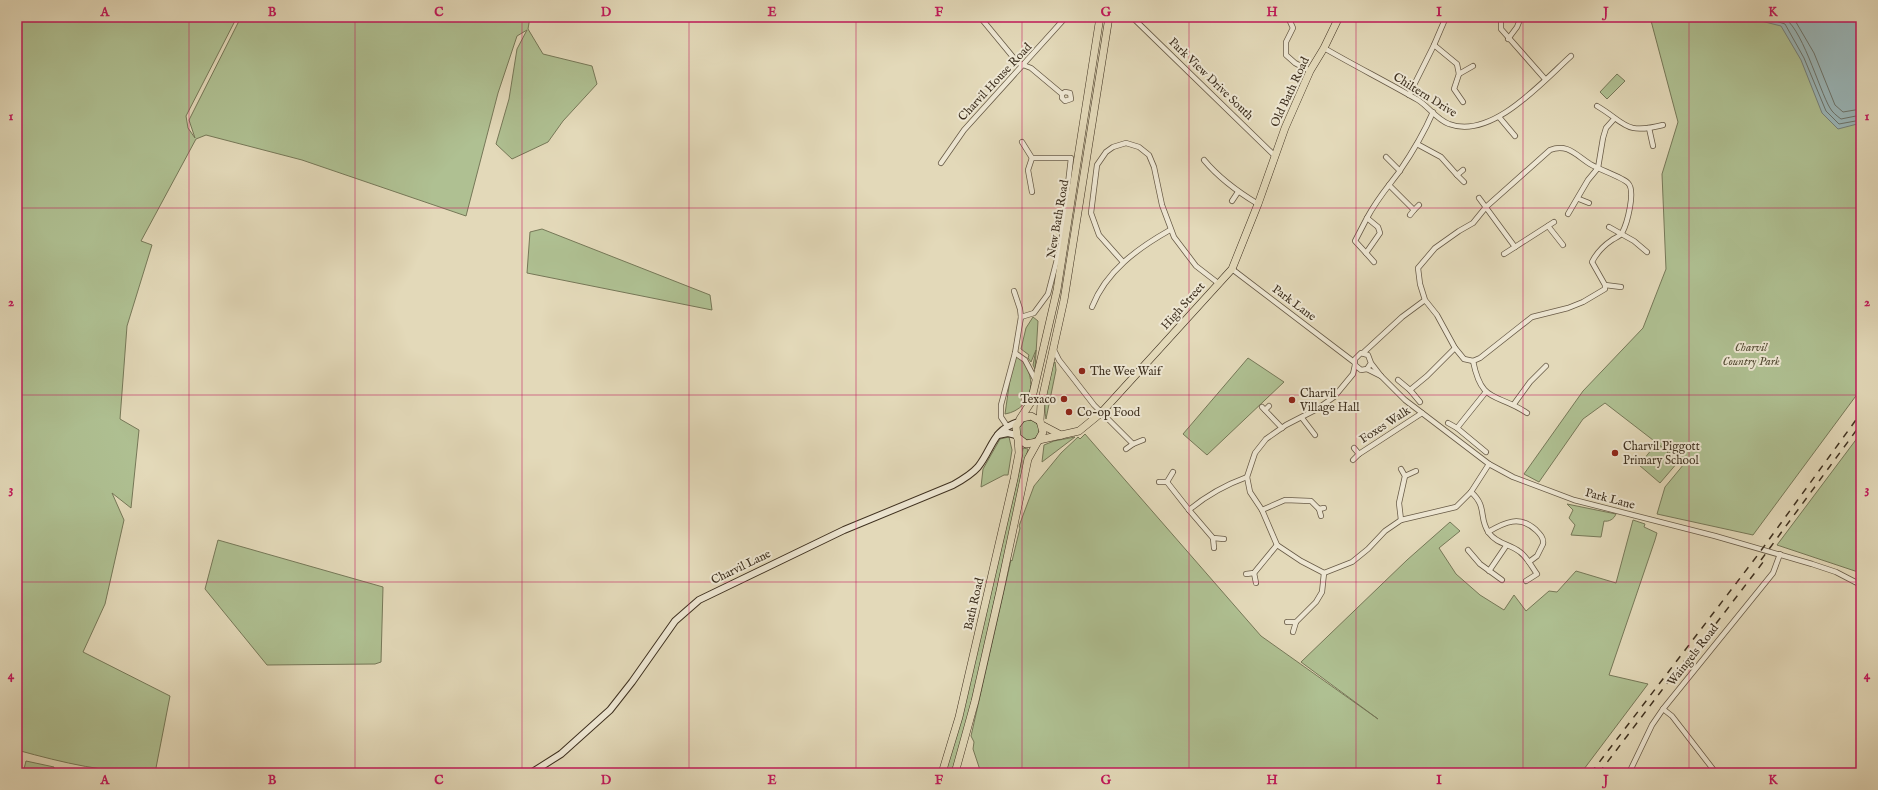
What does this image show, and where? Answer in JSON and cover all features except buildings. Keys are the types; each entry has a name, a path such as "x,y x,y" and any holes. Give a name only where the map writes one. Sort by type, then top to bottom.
{"main road":[{"name":"New Bath Road","path":"1018,421 1031,402 1057,290 1100,17"},
{"name":"Old Bath Road","path":"1275,156 1310,71 1324,48 1339,17"},
{"name":"New Bath Road","path":"1041,423 1041,404 1064,300 1109,18"},
{"name":"High Street","path":"1038,441 1079,431 1101,413 1232,269 1275,156"},
{"path":"1018,421 1030,416 1061,435"},
{"name":"Bath Road","path":"942,773 959,717 1014,479 1019,453 1015,428 1018,421"},
{"name":"Charvil Lane","path":"531,773 561,754 610,710 632,682 675,621 699,600 844,530 953,485 969,475 979,466 998,434 1007,426 1018,421"},
{"name":"Bath Road","path":"955,773 973,709 1028,459 1043,434 1041,423"},
{"path":"998,434 1008,433 1017,437 1026,444 1038,441"}],"street":[{"path":"980,17 1018,63 1031,68 1062,94"},
{"name":"Charvil House Road","path":"941,162 964,130 1066,17"},
{"name":"Park View Drive South","path":"1132,17 1275,156"},
{"path":"1288,17 1293,28 1286,42 1286,55 1295,63 1310,71"},
{"path":"1409,95 1446,17"},
{"path":"1505,17 1502,21 1501,29 1508,39 1546,79"},
{"path":"1508,39 1517,27 1521,17"},
{"path":"1434,45 1457,64 1459,74 1454,88 1463,102"},
{"name":"Chiltern Drive","path":"1324,48 1423,103 1447,124 1459,127 1477,125 1499,117 1523,100 1571,56"},
{"path":"1459,74 1473,66"},
{"path":"1597,106 1614,119 1633,128 1649,128 1663,125"},
{"path":"1374,262 1355,241 1378,198 1400,171 1417,144 1433,112"},
{"path":"1499,117 1515,136"},
{"path":"1568,214 1588,180 1598,168 1606,128 1614,119"},
{"path":"1649,128 1653,146"},
{"path":"1022,142 1032,158"},
{"path":"1123,262 1099,236 1091,213 1097,166 1106,152 1113,146 1126,144 1139,147 1149,155 1154,167 1162,205 1170,230 1186,255 1196,266 1218,283"},
{"path":"1417,144 1441,157 1464,182"},
{"path":"1558,147 1568,149 1598,168 1620,177 1629,184 1632,193 1628,214 1621,234 1606,243 1596,253 1592,262 1605,285 1605,289 1583,302 1564,309 1532,317 1480,358 1473,361 1464,358 1455,348 1437,315 1425,300 1420,284 1418,268 1435,248 1459,230 1473,223 1486,208 1540,158 1558,147"},
{"path":"1386,157 1400,171"},
{"path":"1032,158 1028,170 1032,192"},
{"path":"1021,317 1034,313 1048,294 1061,244 1071,158 1032,158"},
{"path":"1204,160 1238,192 1258,204"},
{"path":"1206,172 1211,168"},
{"path":"1457,175 1463,170"},
{"path":"1389,185 1414,210"},
{"path":"1232,201 1238,192"},
{"path":"1479,198 1515,247"},
{"path":"1578,199 1589,203"},
{"path":"1410,215 1419,205"},
{"path":"1366,253 1380,233 1378,227 1367,218"},
{"path":"1504,254 1554,222"},
{"path":"1548,226 1563,245"},
{"path":"1609,227 1634,241 1647,252"},
{"path":"1092,307 1097,293 1123,262 1151,241 1170,230"},
{"name":"Park Lane","path":"1232,269 1345,353 1355,363"},
{"path":"1605,285 1621,287"},
{"path":"1007,426 1001,417 1001,405 1015,353 1021,317 1014,291"},
{"path":"1353,374 1355,363 1361,354 1375,343 1402,317 1425,300"},
{"path":"1375,343 1370,357 1371,363 1367,369 1353,374 1334,397 1266,439 1255,453 1247,477 1250,492 1262,510 1278,545 1301,561 1324,573 1352,562 1368,549 1385,531 1401,520 1452,509 1471,492 1489,464"},
{"path":"1410,390 1427,376 1455,348"},
{"path":"1054,350 1059,360 1101,413 1134,444"},
{"path":"1015,353 1025,360 1036,381"},
{"path":"1345,353 1361,354 1370,357"},
{"path":"1473,361 1477,379 1486,393 1514,404 1527,413"},
{"path":"1355,363 1361,370"},
{"name":"Park Lane","path":"1371,363 1381,376 1422,413 1489,464 1513,477 1553,494 1780,554 1836,572 1861,585"},
{"path":"1514,404 1530,382 1546,366"},
{"name":"Park Lane","path":"1367,369 1381,376"},
{"path":"1398,380 1410,390 1420,402"},
{"path":"1457,428 1486,393"},
{"path":"1269,406 1263,409 1282,428"},
{"name":"Foxes Walk","path":"1353,460 1359,454 1422,413"},
{"path":"1302,418 1315,435"},
{"path":"1448,423 1457,428 1486,452"},
{"path":"1126,449 1143,440"},
{"name":"Foxes Walk","path":"1354,448 1359,454"},
{"path":"1401,469 1405,476 1399,503 1401,520"},
{"path":"1405,476 1416,471"},
{"path":"1167,482 1173,472"},
{"path":"1189,510 1204,498 1225,485 1247,477"},
{"path":"1159,482 1167,482"},
{"path":"1167,482 1214,538 1214,548"},
{"path":"1471,492 1481,504 1484,523 1488,532 1495,540 1519,551 1537,574 1526,581"},
{"path":"1262,510 1285,500 1311,501 1322,509 1321,516"},
{"path":"1488,532 1500,525 1517,520 1532,527 1541,536 1543,544 1537,556 1528,562"},
{"path":"1214,538 1224,539"},
{"path":"1246,574 1254,573 1278,545"},
{"path":"1489,570 1506,546"},
{"path":"1468,550 1480,564 1502,580"},
{"name":"Waingels Road","path":"1629,773 1652,725 1663,709 1773,573 1780,554"},
{"path":"1254,573 1256,582"},
{"path":"1293,632 1296,622 1316,602 1322,592 1324,573"},
{"path":"1287,622 1296,622"},
{"path":"1663,709 1672,716 1716,773"}],"green space":[{"path":"17,17 237,17 186,116 188,128 195,138 189,120 241,17 530,17 528,29 543,54 592,66 597,84 563,121 548,142 512,159 496,144 509,99 517,49 527,30 517,36 498,93 466,216 302,160 206,135 196,139 141,241 152,245 127,326 120,419 139,430 131,508 112,493 124,520 105,604 83,652 170,696 155,773 137,773 102,769 17,750"},
{"name":"Charvil Country Park","path":"1650,17 1861,17 1861,389 1753,535 1657,514 1665,487 1684,464 1605,403 1583,419 1539,482 1524,474 1583,391 1643,328 1666,269 1662,174 1678,122"},
{"path":"1617,74 1625,81 1607,99 1600,92"},
{"path":"542,229 710,295 712,310 527,273 530,232"},
{"path":"1033,317 1038,321 1035,369 1033,365 1036,350 1031,362 1028,358 1029,355 1021,349 1026,328"},
{"path":"1016,355 1023,362 1028,371 1031,380 1030,389 1028,398 1023,405 1015,411 1005,414 1012,365"},
{"path":"1248,358 1284,382 1207,455 1183,434"},
{"path":"1055,362 1056,370 1046,419 1045,406 1047,381"},
{"path":"1029,420 1036,423 1039,430 1036,437 1029,440 1022,437 1019,430 1022,423"},
{"path":"1861,433 1861,575 1858,572 1777,545"},
{"path":"1085,434 1261,636 1378,719 1301,662 1407,560 1450,522 1460,531 1439,548 1456,574 1480,595 1504,610 1514,595 1526,611 1549,591 1557,592 1576,571 1616,583 1633,520 1645,524 1644,527 1657,533 1609,675 1648,684 1581,773 981,773 973,749 974,742 971,736 1011,560 1012,561 1020,528 1019,526 1034,486 1061,453 1078,437 1080,439"},
{"path":"1009,437 1012,450 1008,475 1004,475 981,487 983,469 1000,439"},
{"path":"1075,437 1042,462 1044,445 1054,441"},
{"path":"1657,443 1678,462 1660,483 1639,465"},
{"path":"1023,448 1028,449 976,684 960,748 951,773 945,773 961,720 1021,463"},
{"path":"1567,504 1616,514 1611,520 1604,521 1601,537 1571,535 1575,525 1569,518 1573,510"},
{"path":"218,540 383,587 381,662 375,664 267,665 205,589"},
{"path":"26,761 54,767 53,773 23,773"}],"water":[{"path":"1757,17 1861,17 1861,123 1838,129 1822,113 1801,60 1781,26 1761,21"}],"railway":[{"path":"1591,773 1757,556 1861,413"},
{"path":"1761,560 1861,424"},
{"path":"1682,668 1767,557"},
{"path":"1599,773 1684,661"}],"place":[{"name":"The Wee Waif","path":"1082,371"},
{"name":"Texaco","path":"1064,399"},
{"name":"Charvil Village Hall","path":"1292,400"},
{"name":"Co-op Food","path":"1069,412"},
{"name":"Charvil Piggott Primary School","path":"1615,453"}]}
